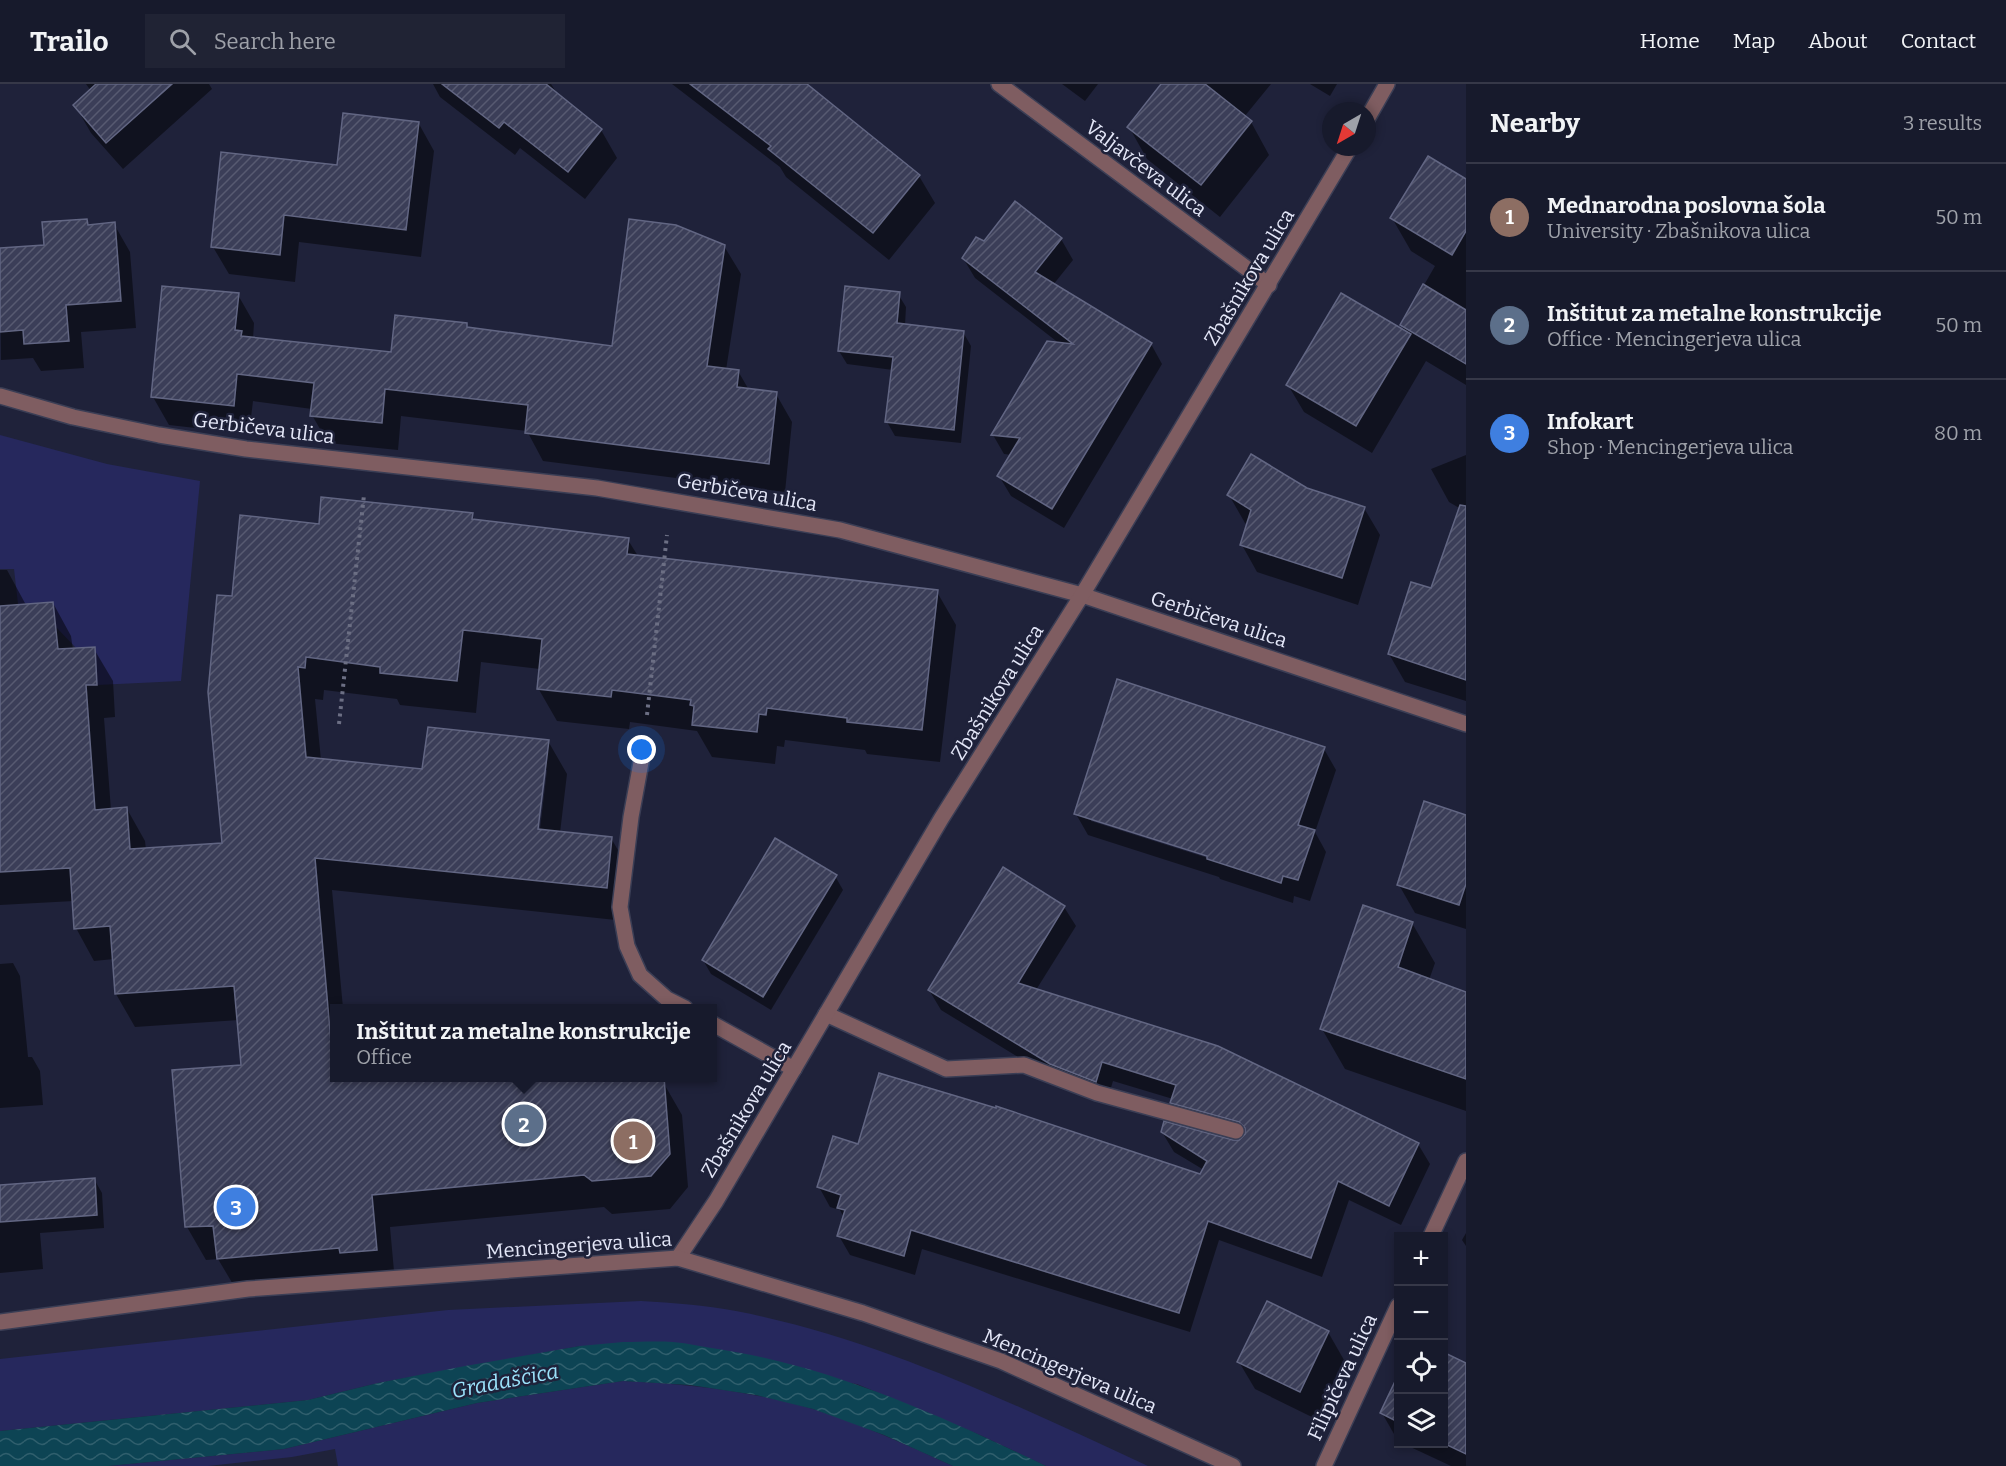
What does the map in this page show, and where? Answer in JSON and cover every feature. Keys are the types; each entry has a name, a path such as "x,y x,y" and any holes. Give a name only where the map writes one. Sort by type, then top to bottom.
{"street":[{"name":"Valjavčeva ulica","path":"999,84 1269,285"},
{"path":"1376,103 1387,84"},
{"name":"Zbašnikova ulica","path":"678,1258 716,1201 941,819 1082,595 1345,156"},
{"name":"Gerbičeva ulica","path":"0,396 73,417 159,435 246,449 597,488 840,530 1082,595 1466,724"},
{"path":"644,746 631,817 620,907 627,946 640,975 667,999 677,1004"},
{"path":"826,1014 946,1069 1024,1065 1097,1093 1236,1131"},
{"path":"717,1026 794,1069"},
{"path":"1433,1232 1466,1161"},
{"name":"Mencingerjeva ulica","path":"0,1322 248,1289 678,1258 863,1313 1002,1361 1233,1466"},
{"name":"Filipičeva ulica","path":"1324,1466 1394,1315"}],"path":[{"path":"339,724 368,461"},
{"path":"644,746 671,500"}],"shaded area":[{"path":"0,435 107,464 200,481 181,681 97,685 95,647 76,648 56,627 53,602 18,604 14,569 0,569"},
{"path":"641,1301 736,1311 843,1338 946,1376 1148,1466 1046,1466 980,1435 857,1384 580,1346 378,1383 308,1400 0,1431 0,1359 448,1310"},
{"path":"623,1381 719,1389 767,1397 831,1415 953,1466 338,1466 335,1449 292,1457 208,1466 108,1466 284,1449 477,1403"}],"water":[{"name":"Gradaščica","path":"623,1342 684,1343 761,1357 803,1368 927,1412 1046,1466 953,1466 884,1435 813,1409 756,1395 690,1385 623,1381 477,1403 284,1449 108,1466 0,1466 0,1431 308,1400 465,1366 580,1346"}],"building":[{"path":"96,84 172,84 106,143 73,105"},
{"path":"442,84 546,84 602,129 568,172 504,122 499,128"},
{"path":"690,84 807,84 920,175 873,233 768,149 771,146"},
{"path":"1161,84 1205,84 1252,121 1201,185 1127,127"},
{"path":"343,113 419,122 406,230 284,215 280,255 211,247 221,152 337,165"},
{"path":"1428,156 1466,179 1466,231 1452,255 1390,218"},
{"path":"1015,201 1062,238 1035,272 1152,343 1052,509 997,476 1020,438 991,435 1047,341 1073,344 962,258 976,237 984,241"},
{"path":"87,219 88,225 115,222 121,301 66,305 69,341 24,344 23,330 0,332 0,248 44,245 42,222"},
{"path":"629,219 676,225 725,245 707,366 739,370 737,387 777,392 769,464 525,433 528,405 385,389 382,423 310,416 314,383 237,374 234,406 151,397 162,286 239,293 235,330 242,331 241,336 391,352 395,315 467,323 467,327 612,346"},
{"path":"1423,284 1466,310 1466,364 1400,325"},
{"path":"845,286 900,292 897,323 964,331 954,430 885,422 893,357 838,351"},
{"path":"1341,293 1411,334 1356,426 1286,385"},
{"path":"1251,454 1307,488 1365,507 1342,578 1240,545 1251,510 1227,495"},
{"path":"321,497 473,513 472,519 629,538 627,554 938,590 922,730 847,722 847,718 767,708 766,715 759,714 757,732 692,725 694,706 690,705 691,700 612,690 611,697 537,689 542,639 463,630 457,681 380,673 380,667 306,657 305,668 298,667 306,757 422,769 428,727 549,740 538,829 612,837 607,888 315,858 330,1031 330,1082 664,1082 670,1154 651,1176 592,1181 584,1175 372,1195 377,1250 340,1253 339,1248 217,1259 213,1226 185,1227 172,1070 241,1065 234,986 115,994 110,926 74,929 70,868 0,872 0,606 53,602 58,649 95,647 97,685 86,685 95,810 127,807 130,849 222,843 208,692 217,595 232,596 240,515 319,524"},
{"path":"1460,505 1466,506 1466,680 1388,654 1411,582 1431,588"},
{"path":"1117,679 1325,747 1298,825 1315,830 1298,880 1283,876 1281,883 1207,859 1207,856 1074,814"},
{"path":"1424,801 1466,815 1466,884 1459,905 1397,885"},
{"path":"775,838 837,875 763,997 702,960"},
{"path":"1003,867 1065,906 1018,983 1218,1046 1419,1143 1389,1206 1338,1181 1311,1258 1208,1221 1179,1313 911,1230 904,1256 837,1236 845,1210 837,1208 841,1195 817,1187 833,1136 858,1144 879,1073 996,1108 996,1106 1200,1174 1207,1161 1161,1132 1164,1121 1233,1140 1239,1140 1245,1134 1245,1128 1239,1122 1170,1103 1176,1085 1102,1062 1096,1082 1050,1064 928,990"},
{"path":"1363,905 1413,922 1398,967 1466,992 1466,1079 1320,1029"},
{"path":"95,1178 97,1215 0,1222 0,1185"},
{"path":"1267,1301 1329,1331 1300,1392 1237,1362"},
{"path":"1448,1354 1466,1363 1466,1454 1448,1445"},
{"path":"1394,1383 1394,1420 1380,1413"}],"place":[{"name":"Inštitut za metalne konstrukcije","path":"524,1124"},
{"name":"Mednarodna poslovna šola","path":"633,1141"},
{"name":"Infokart","path":"236,1207"}]}
